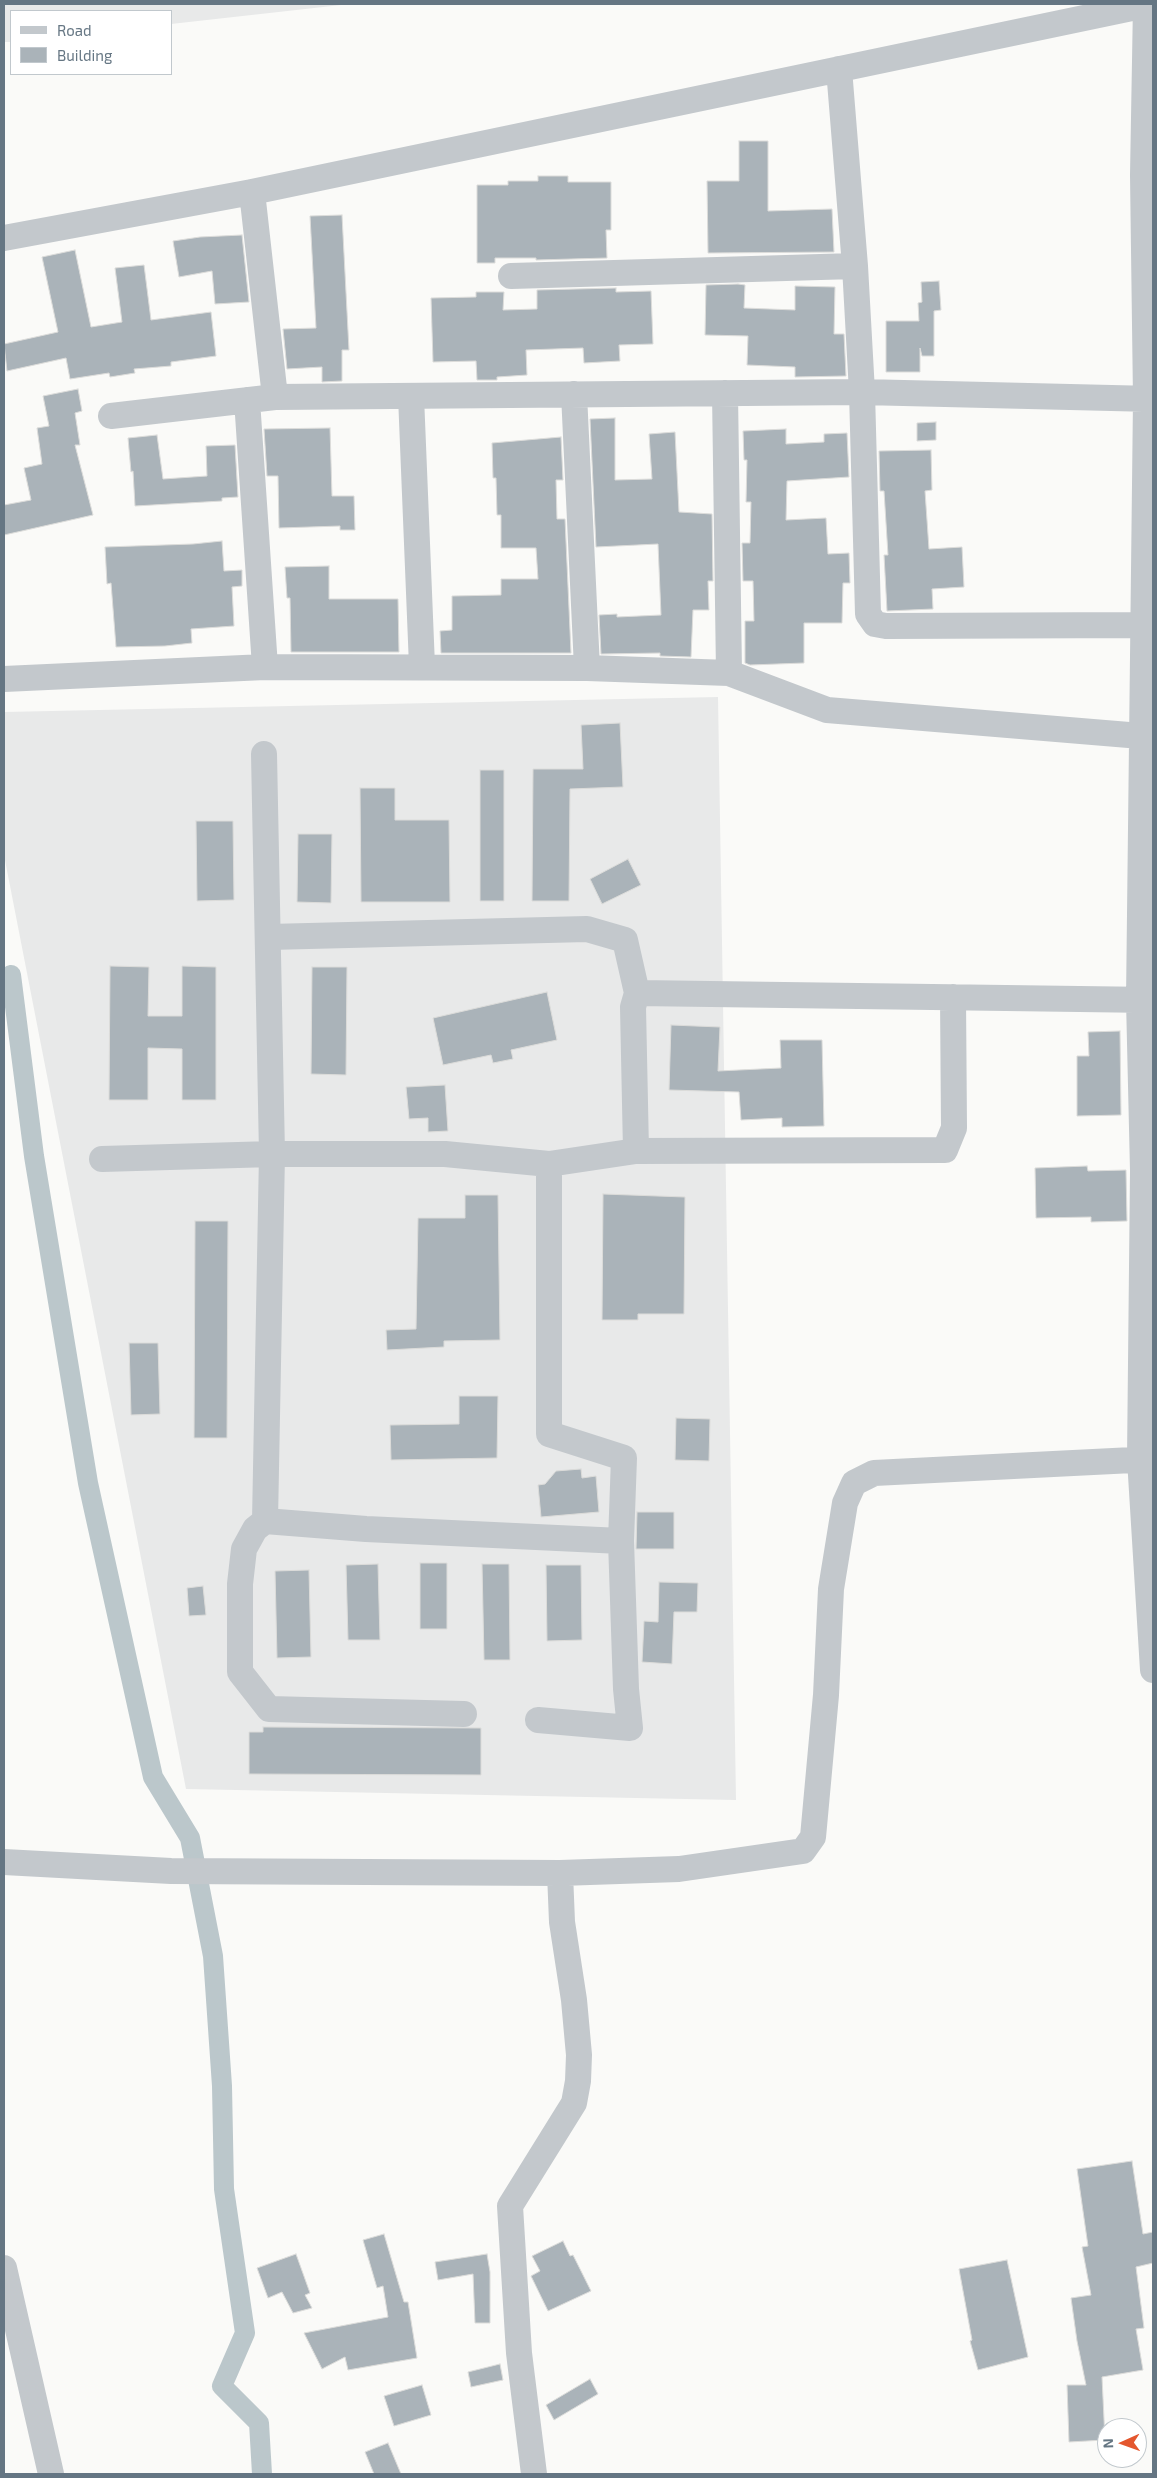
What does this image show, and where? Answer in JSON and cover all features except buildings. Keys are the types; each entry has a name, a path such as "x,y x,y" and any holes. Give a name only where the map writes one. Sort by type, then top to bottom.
{"street":[{"path":"4,238 252,192 1147,4 1143,175 1149,399 1142,625 1141,736 1146,1000 1143,1171 1147,1459 1153,1670"},
{"path":"839,69 855,266 862,392 868,614 875,624 1142,625"},
{"path":"252,192 275,397"},
{"path":"511,276 855,266"},
{"path":"111,416 275,397 862,392 1149,399"},
{"path":"725,393 729,673"},
{"path":"574,394 587,668"},
{"path":"411,396 422,666"},
{"path":"247,400 265,668"},
{"path":"4,679 265,668 422,666 587,668 729,673 827,710 1141,736"},
{"path":"264,754 272,1154 266,1521"},
{"path":"269,937 588,929 625,940 637,993 633,1008 636,1151"},
{"path":"637,993 1146,1000"},
{"path":"102,1159 272,1154 445,1154 549,1164 636,1151 945,1150 954,1128 953,997"},
{"path":"538,1720 630,1728 626,1689 621,1541 624,1458 550,1434 549,1164"},
{"path":"4,1862 214,1872 560,1873 679,1869 803,1851 813,1838 826,1695 831,1589 845,1503 854,1483 874,1473 1147,1459"},
{"path":"464,1714 268,1709 240,1672 240,1584 244,1548 256,1529 266,1521 366,1529 621,1541"},
{"path":"534,2474 519,2353 510,2206 574,2102 578,2082 580,2055 562,1922 560,1873"},
{"path":"4,2268 51,2474"}],"shaded area":[{"path":"4,4 350,4 172,24 172,10 10,10 10,42 4,42"},
{"path":"718,697 736,1800 186,1789 4,855 4,712"}],"waterway":[{"path":"11,975 34,1156 88,1483 153,1777 190,1838 213,1956 222,2086 224,2189 245,2333 222,2386 259,2423 262,2474"}]}
